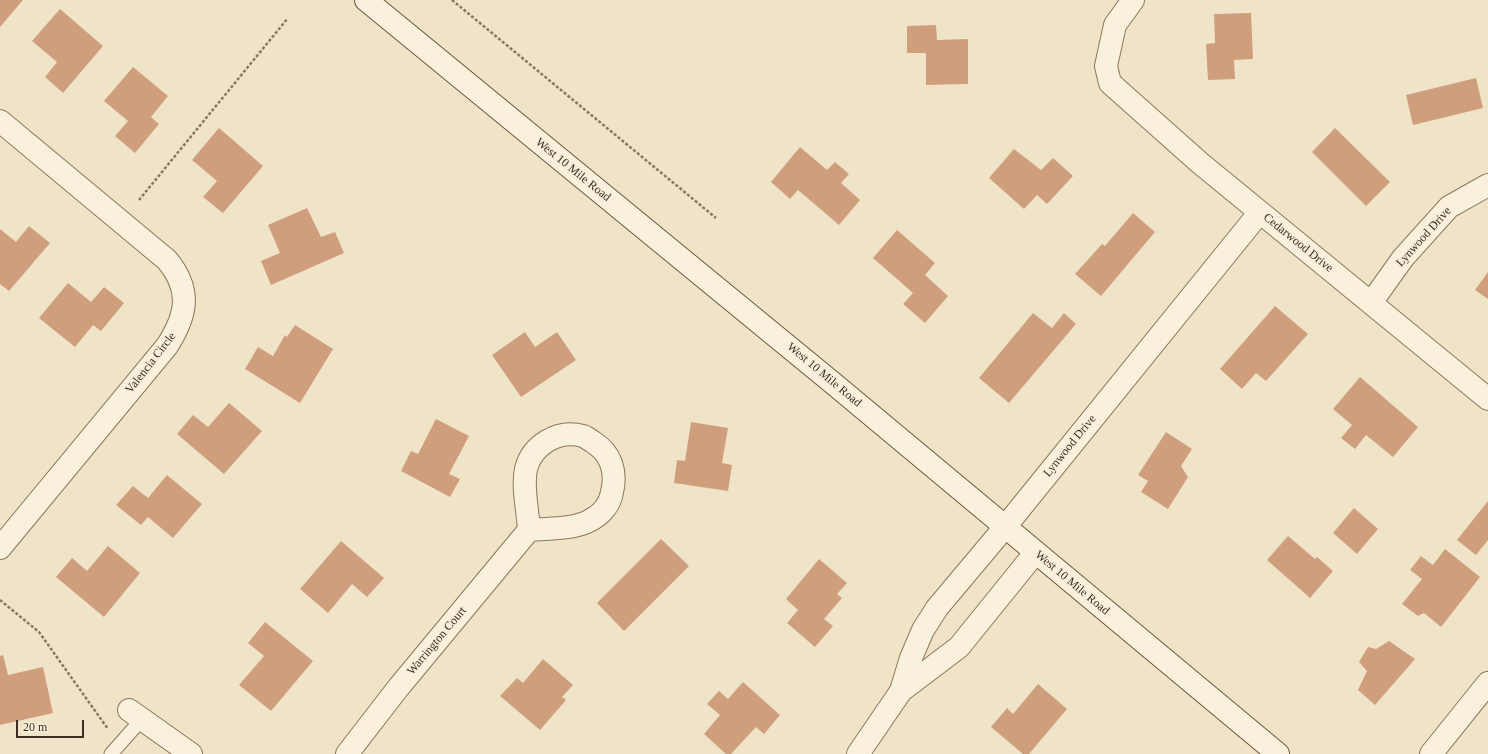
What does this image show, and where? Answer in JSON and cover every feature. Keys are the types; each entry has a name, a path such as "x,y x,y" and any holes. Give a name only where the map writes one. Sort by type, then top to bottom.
{"street":[{"name":"West 10 Mile Road","path":"366,0 791,348 1035,553 1278,754"},
{"name":"Cedarwood Drive","path":"1133,0 1115,25 1106,66 1110,83 1200,163 1488,399"},
{"name":"Valencia Circle","path":"0,121 167,260 181,281 184,305 182,318 167,346 0,548"},
{"name":"Lynwood Drive","path":"1371,303 1403,258 1449,207 1488,185"},
{"name":"Lynwood Drive","path":"858,754 900,691 911,658 923,630 937,608 1005,527 1260,212"},
{"path":"560,436 583,436 600,447 611,462 615,479 611,499 601,514 588,522 569,527 529,530 528,509 524,485 526,468 533,454 545,441 560,436"},
{"name":"Warrington Court","path":"347,754 398,688 529,530"},
{"name":"Lynwood Drive","path":"900,691 959,647 1035,553"},
{"path":"1431,754 1488,683"},
{"path":"136,714 191,754"}],"lane":[{"path":"111,754 136,714"}],"path":[{"path":"452,0 716,218"},
{"path":"139,200 288,18"},
{"path":"0,600 39,632 109,730"}],"building":[{"path":"0,0 23,0 0,27"},
{"path":"60,9 103,46 63,93 45,77 57,62 32,41"},
{"path":"1251,13 1253,59 1234,60 1235,79 1208,80 1206,44 1215,43 1214,14"},
{"path":"936,25 937,40 968,39 968,84 926,85 926,53 907,53 907,26"},
{"path":"133,67 168,96 151,117 159,124 135,153 115,136 128,121 104,101"},
{"path":"1476,78 1483,108 1413,125 1406,95"},
{"path":"219,128 263,166 223,213 203,197 217,181 192,160"},
{"path":"1335,128 1390,182 1366,206 1312,152"},
{"path":"800,147 827,170 835,162 849,174 841,183 860,200 839,225 798,190 790,199 771,182"},
{"path":"1014,149 1041,170 1053,158 1073,176 1047,204 1037,195 1024,209 989,178"},
{"path":"307,208 321,237 335,232 344,253 271,285 261,261 280,253 268,225"},
{"path":"1133,213 1155,232 1101,296 1075,274 1102,244 1105,246"},
{"path":"29,226 50,243 9,291 0,284 0,229 16,242"},
{"path":"897,230 935,263 925,275 948,296 925,323 903,304 913,293 873,258"},
{"path":"1488,272 1488,299 1475,290"},
{"path":"68,283 91,302 104,287 124,303 101,331 93,325 75,347 39,318"},
{"path":"1275,306 1308,334 1266,381 1256,373 1242,389 1220,369"},
{"path":"1033,313 1052,328 1064,313 1076,324 1009,403 979,378"},
{"path":"295,325 333,349 300,403 245,369 258,347 273,356 285,335 287,337"},
{"path":"525,332 535,347 557,332 576,360 521,397 492,355"},
{"path":"1360,377 1418,427 1393,457 1366,435 1355,449 1341,438 1352,425 1333,409"},
{"path":"229,403 262,431 224,474 177,434 193,415 208,427"},
{"path":"436,419 469,436 449,474 460,479 450,497 401,471 411,451 418,454"},
{"path":"691,422 728,428 722,463 732,465 728,491 674,483 677,460 685,461"},
{"path":"1166,432 1192,449 1181,466 1188,477 1168,509 1141,492 1148,481 1138,475"},
{"path":"167,475 202,504 173,538 148,517 141,525 116,505 133,486 148,498"},
{"path":"1488,501 1488,540 1476,555 1457,540"},
{"path":"1354,508 1378,529 1357,554 1333,533"},
{"path":"1288,536 1315,559 1317,557 1333,571 1310,598 1267,560"},
{"path":"661,539 689,566 624,631 597,603"},
{"path":"341,541 384,578 367,597 352,584 328,613 300,589"},
{"path":"108,546 140,573 104,617 56,577 72,558 87,571"},
{"path":"1445,549 1480,577 1441,627 1424,613 1418,616 1402,604 1422,579 1410,570 1421,556 1433,565"},
{"path":"819,559 847,583 837,594 842,598 824,619 833,626 815,647 787,623 798,610 786,599"},
{"path":"265,622 313,661 271,711 239,685 264,656 248,643"},
{"path":"1389,641 1415,659 1375,705 1358,690 1367,671 1359,662 1368,647 1376,649"},
{"path":"3,655 8,675 43,667 53,713 0,725 0,656"},
{"path":"543,659 573,685 562,697 566,700 540,730 500,696 517,678 523,683"},
{"path":"743,682 780,715 764,734 756,727 731,754 726,754 704,734 720,715 707,704 719,691 728,699"},
{"path":"1038,684 1067,709 1029,754 1023,754 991,727 1007,708 1013,714"}]}
